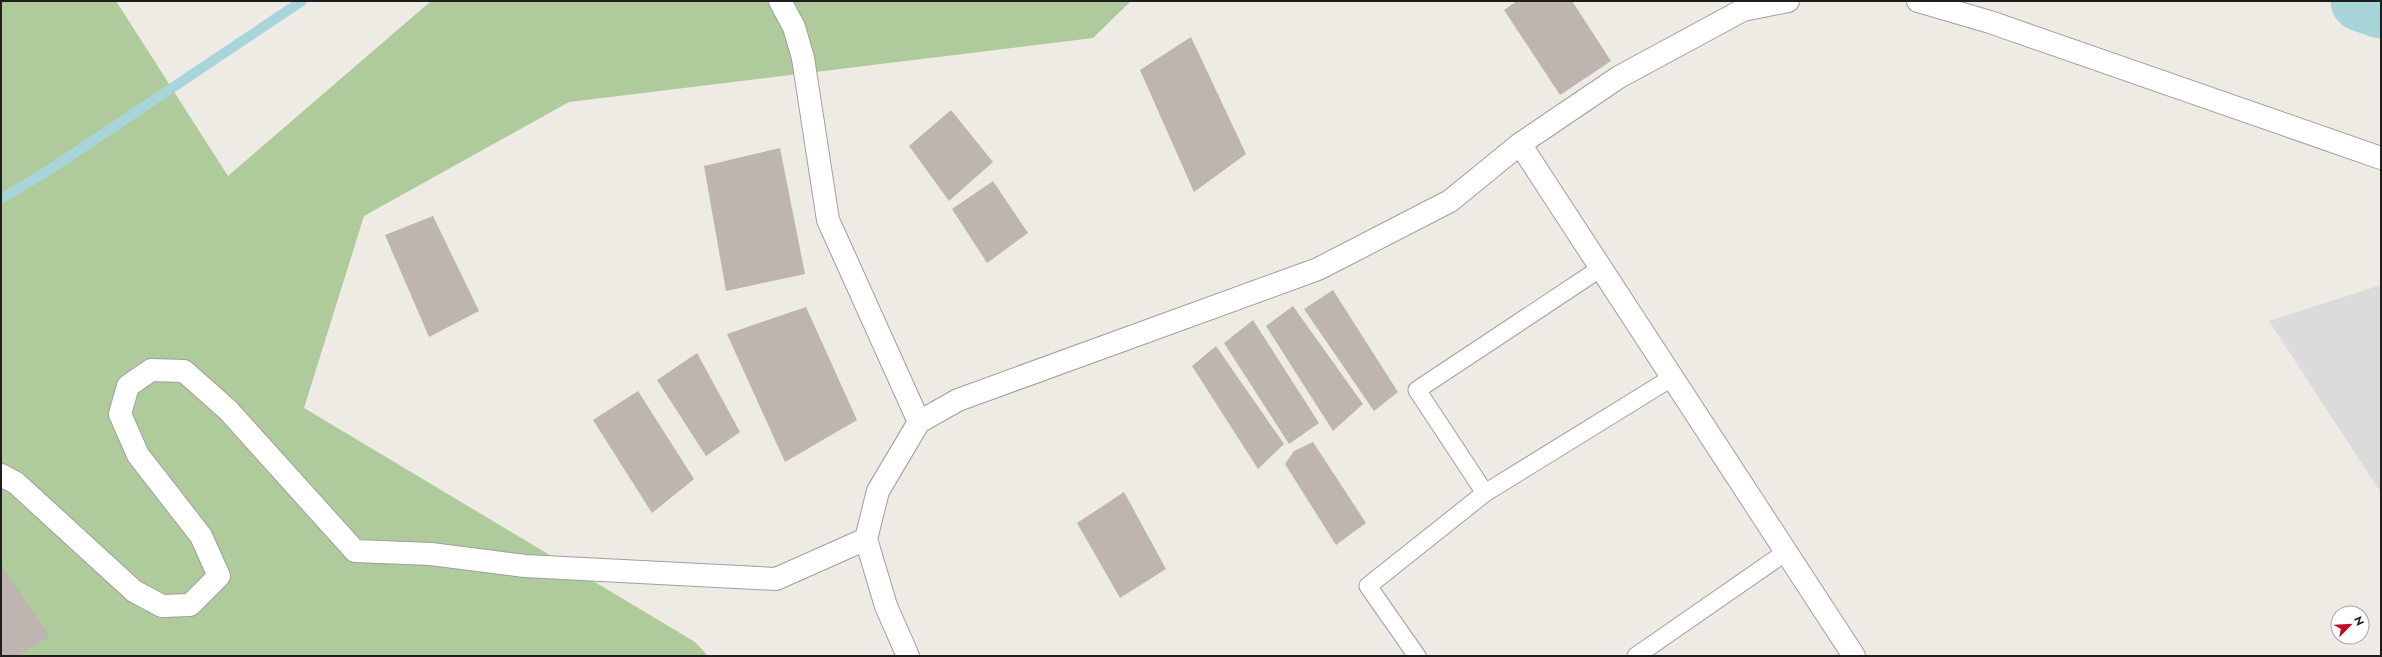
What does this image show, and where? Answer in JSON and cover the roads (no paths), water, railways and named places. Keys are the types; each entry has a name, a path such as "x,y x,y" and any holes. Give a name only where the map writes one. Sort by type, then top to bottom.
{"street":[{"path":"780,1 794,27 803,58 828,220 919,422"},
{"path":"908,656 886,606 866,539 878,491 919,422 958,400 1318,269 1450,201 1520,144 1619,77 1743,10 1788,1"},
{"path":"1918,1 1990,22 2381,158"},
{"path":"1520,144 1854,656"},
{"path":"1,475 16,482 134,591 162,606 190,605 219,576 201,536 138,455 120,414 128,386 151,370 184,371 228,410 355,551 431,554 525,566 776,579 866,539"}],"lane":[{"path":"1485,493 1417,390 1601,268"},
{"path":"1417,656 1368,586 1485,493 1673,377"},
{"path":"1636,656 1786,552"}],"waterway":[{"path":"1,199 49,170 302,1"},
{"path":"2361,1 2381,8"}]}
